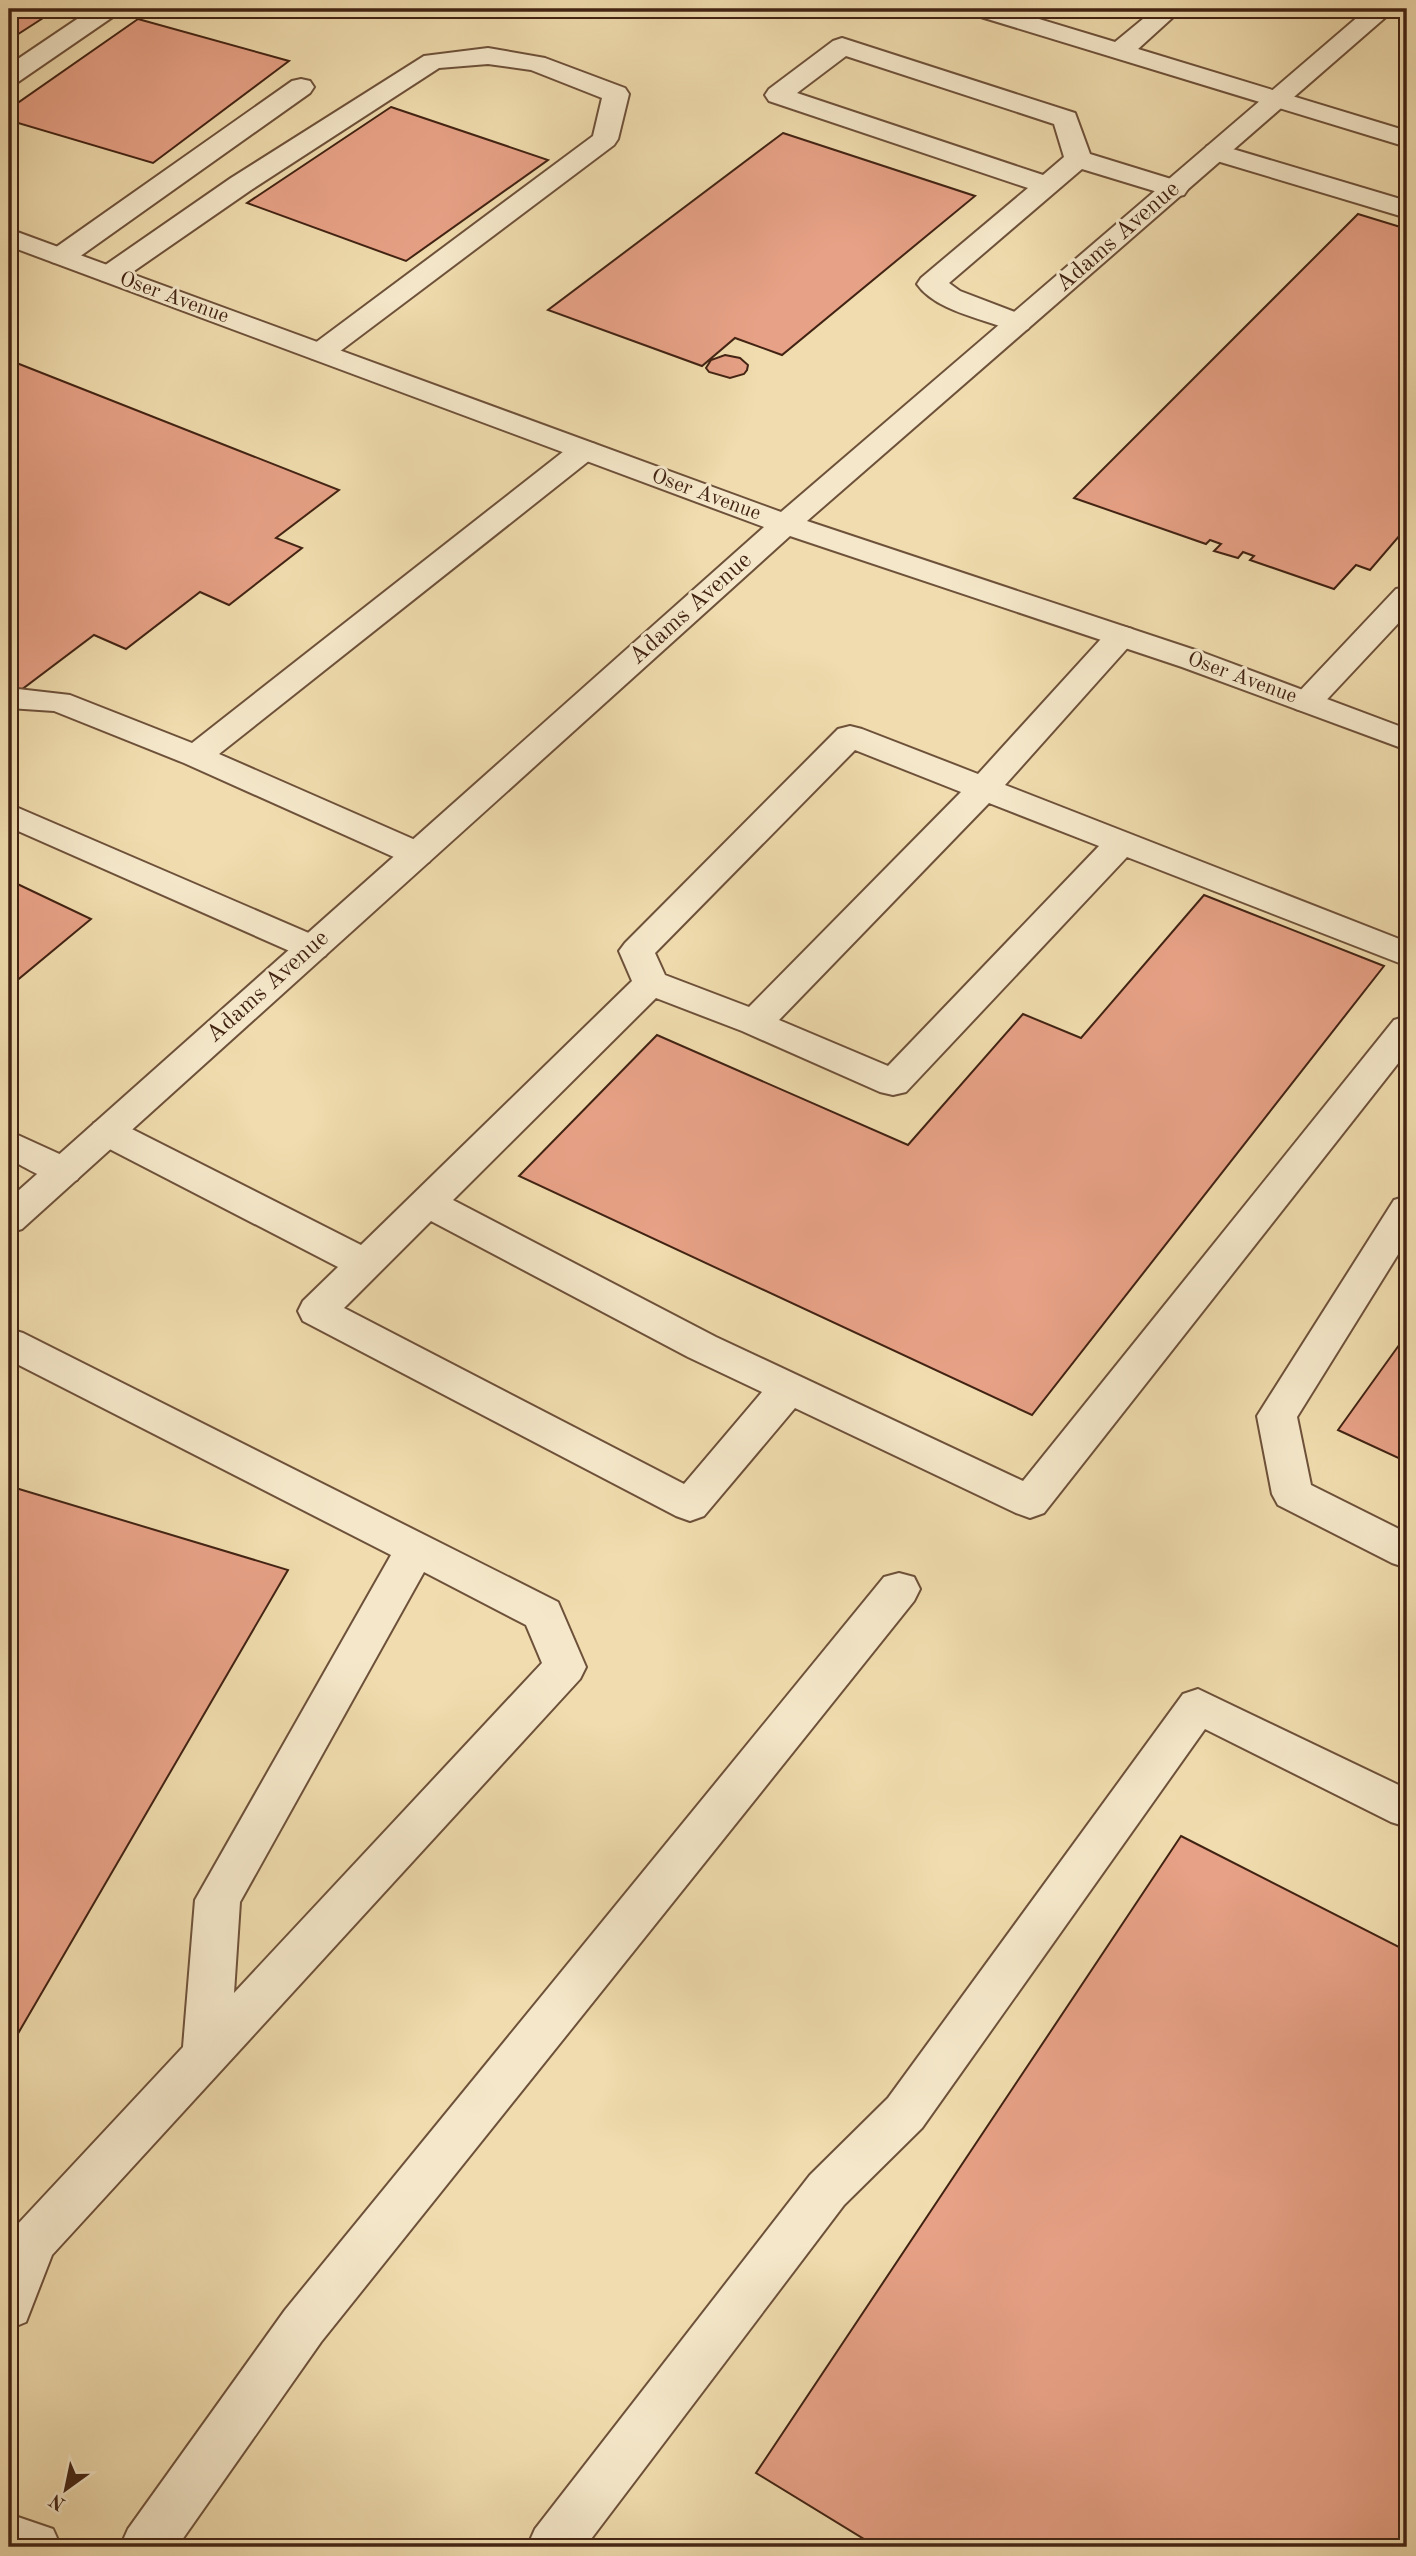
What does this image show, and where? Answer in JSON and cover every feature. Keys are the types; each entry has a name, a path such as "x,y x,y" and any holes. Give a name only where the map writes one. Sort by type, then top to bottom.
{"street":[{"path":"9,77 108,9"},
{"path":"980,9 1407,139"},
{"path":"1119,51 1170,9"},
{"name":"Adams Avenue","path":"9,1220 785,524 1382,9"},
{"path":"1047,185 778,95 842,46 1066,119 1079,159"},
{"path":"111,274 241,184 433,61 488,56 536,62 616,94 605,139 321,352"},
{"path":"62,256 301,87"},
{"path":"1216,152 1407,210"},
{"path":"1079,159 1174,189"},
{"path":"1018,323 950,298 931,284 1079,159"},
{"name":"Oser Avenue","path":"11,241 62,256 785,524 1121,636 1407,740"},
{"path":"196,756 584,450"},
{"path":"1307,702 1407,596"},
{"path":"755,1023 984,788 1121,636"},
{"path":"9,698 60,702 196,756 416,854"},
{"path":"1122,842 894,1083 755,1023 651,983 637,951 850,736 1122,842 1407,955"},
{"path":"9,814 313,948"},
{"path":"651,983 317,1311 690,1505 789,1388"},
{"path":"428,1203 702,1347 1030,1502 1407,1028"},
{"path":"107,1132 365,1264"},
{"path":"9,1144 64,1171"},
{"path":"1407,1209 1277,1416 1292,1494 1407,1552"},
{"path":"9,1343 543,1614 565,1667 33,2242 9,2306"},
{"path":"206,2056 218,1900 415,1550"},
{"path":"146,2547 303,2326 899,1589"},
{"path":"553,2547 827,2190 905,2113 1198,1706 1407,1809"},
{"path":"9,2539 34,2547"}],"building":[{"path":"9,9 57,9 9,40"},
{"path":"138,19 289,61 153,163 18,123 12,107"},
{"path":"391,107 548,160 406,261 247,203"},
{"path":"783,133 975,196 782,355 735,338 702,366 548,310"},
{"path":"1358,214 1407,229 1407,527 1370,570 1356,565 1334,589 1250,560 1254,556 1243,552 1238,558 1214,551 1221,544 1210,540 1206,544 1074,498"},
{"path":"725,355 740,358 748,365 744,374 730,378 709,372 706,368 711,360"},
{"path":"9,360 339,490 276,538 302,548 229,605 200,592 126,649 94,635 21,690 9,684"},
{"path":"9,880 91,919 9,987"},
{"path":"1204,895 1384,966 1032,1415 519,1176 657,1035 908,1145 1023,1014 1081,1038"},
{"path":"1407,1334 1407,1462 1338,1430"},
{"path":"9,1486 288,1570 9,2049"},
{"path":"1181,1836 1407,1951 1407,2547 877,2547 756,2473"}]}
